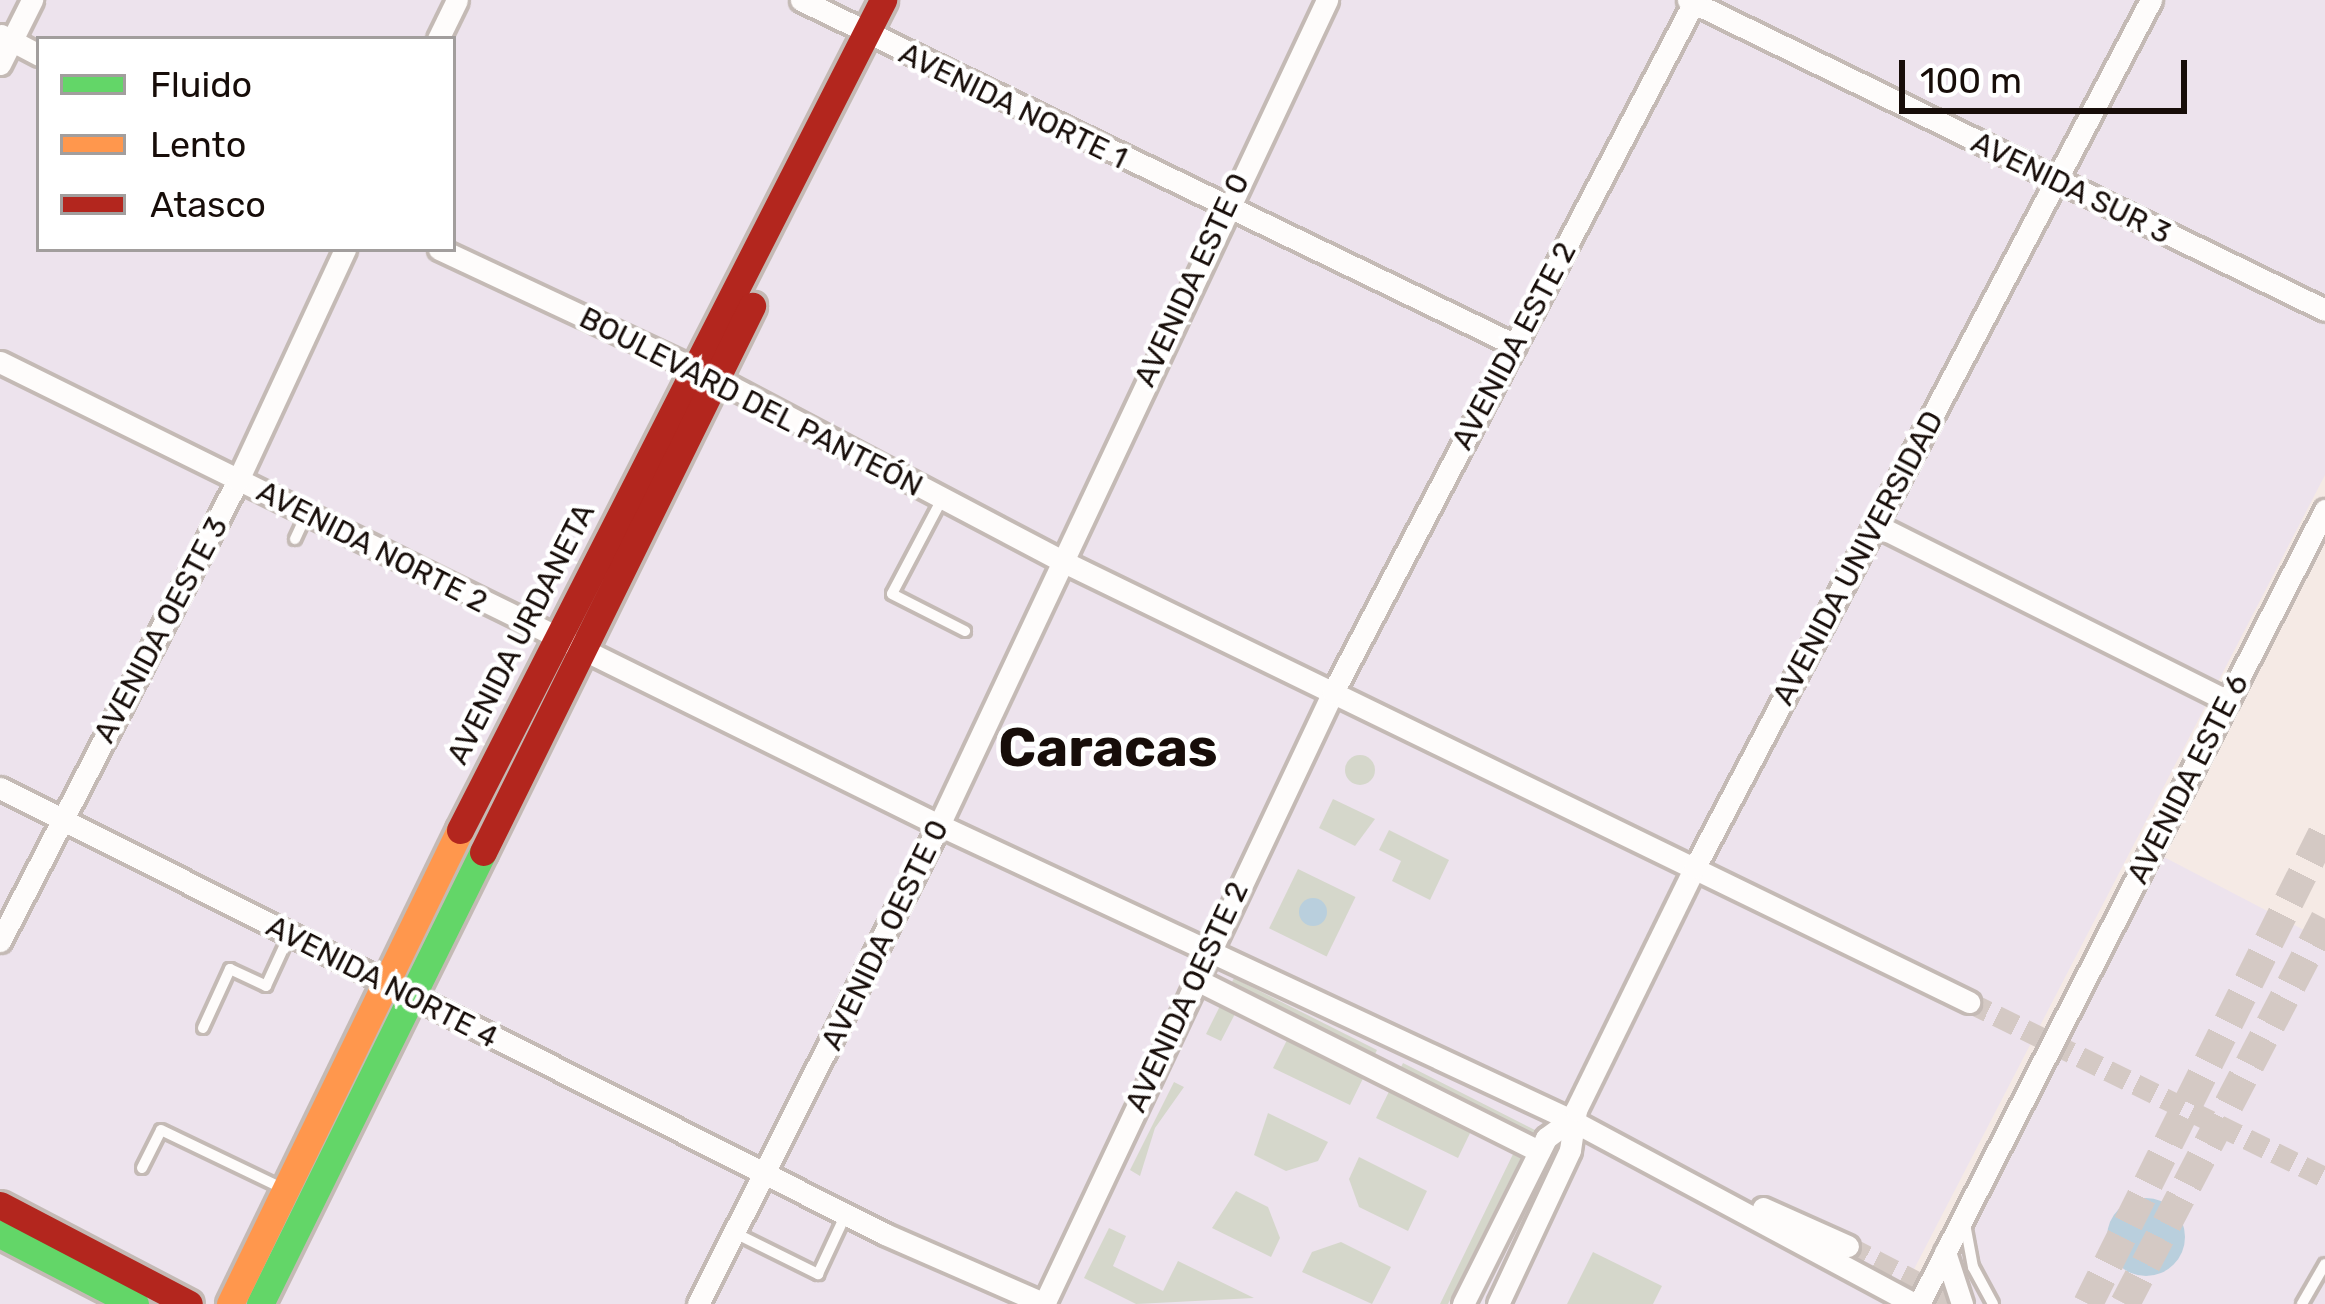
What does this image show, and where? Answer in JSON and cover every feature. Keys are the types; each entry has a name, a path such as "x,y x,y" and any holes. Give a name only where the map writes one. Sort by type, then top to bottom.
{"main road":[{"name":"AVENIDA URDANETA","path":"876,39 883,0"},
{"name":"AVENIDA URDANETA","path":"230,1304 273,1245 410,995 568,646 703,372 876,39 910,0"},
{"name":"AVENIDA URDANETA","path":"260,1304 284,1172 568,646"},
{"path":"0,1205 189,1304"},
{"path":"0,1234 135,1304"}],"street":[{"path":"0,64 6,38 32,0"},
{"path":"439,36 457,0"},
{"name":"AVENIDA NORTE 1","path":"801,0 1225,209 1515,345"},
{"name":"AVENIDA ESTE 0","path":"1060,560 1327,0"},
{"name":"AVENIDA UNIVERSIDAD","path":"1463,1304 1539,1150 1571,1120 1695,868 2151,0"},
{"name":"AVENIDA SUR 3","path":"1692,1 2058,183 2269,278 2325,310"},
{"name":"AVENIDA ESTE 2","path":"1333,692 1692,1"},
{"path":"6,38 36,53"},
{"name":"AVENIDA OESTE 3","path":"0,941 238,480 289,352 343,252"},
{"name":"BOULEVARD DEL PANTEÓN","path":"445,252 703,372 1060,560 1969,1003"},
{"name":"AVENIDA NORTE 2","path":"0,362 568,646 948,820 1207,952 1571,1120"},
{"name":"AVENIDA ESTE 6","path":"1917,1304 2325,510"},
{"path":"1876,525 2227,701"},
{"name":"AVENIDA OESTE 0","path":"698,1304 948,820 1060,560"},
{"name":"AVENIDA OESTE 2","path":"1044,1304 1333,692"},
{"name":"AVENIDA NORTE 4","path":"0,788 764,1174 1044,1304"},
{"path":"1195,979 1539,1150"},
{"path":"1571,1120 1848,1246"},
{"path":"1571,1120 1917,1304"},
{"name":"AVENIDA UNIVERSIDAD","path":"1498,1304 1570,1150 1571,1120"},
{"path":"1946,1252 1962,1304"},
{"path":"1001,1284 1018,1304"}],"lane":[{"path":"942,498 892,594 965,631"},
{"path":"295,539 307,513"},
{"path":"203,1028 230,969 266,986 289,936"},
{"path":"142,1168 161,1130 284,1172"},
{"path":"734,1233 818,1274 846,1214"},
{"path":"1964,1215 1973,1267 1993,1304"},
{"path":"2302,1304 2325,1264"}],"shaded area":[{"path":"0,0 2325,0 2325,475 1896,1304 0,1304"},
{"path":"1360,755 1371,759 1375,770 1371,781 1360,785 1349,781 1345,770 1349,759"},
{"path":"1333,799 1375,819 1355,846 1319,828"},
{"path":"1389,830 1449,860 1430,900 1392,881 1401,861 1379,850"},
{"path":"2162,856 2325,941 2325,1304 1923,1304"},
{"path":"1298,869 1356,897 1327,956 1269,928"},
{"path":"1234,978 1377,1050 1350,1105 1273,1068 1289,1036 1237,1010 1221,1041 1206,1034"},
{"path":"1403,1063 1535,1130 1448,1304 1440,1304 1516,1148 1473,1127 1458,1158 1376,1118"},
{"path":"1174,1082 1184,1087 1155,1128 1140,1176 1130,1170"},
{"path":"1268,1113 1328,1142 1318,1161 1286,1171 1254,1155"},
{"path":"1359,1157 1427,1191 1408,1231 1359,1207 1349,1179"},
{"path":"1236,1191 1268,1207 1280,1238 1271,1257 1212,1228"},
{"path":"1109,1228 1126,1236 1113,1266 1163,1291 1178,1261 1254,1298 1136,1304 1084,1278"},
{"path":"1341,1242 1391,1267 1372,1304 1302,1272 1312,1252"},
{"path":"1593,1252 1662,1286 1653,1304 1567,1304"}],"water":[{"path":"1313,898 1323,902 1327,912 1323,922 1313,926 1303,922 1299,912 1303,902"},
{"path":"2146,1198 2174,1209 2185,1237 2174,1265 2146,1276 2118,1265 2107,1237 2118,1209"}],"tunnel":[{"path":"2088,1304 2325,829"},
{"path":"2125,1304 2325,919"},
{"path":"1969,1002 2325,1177"},
{"path":"1848,1246 1960,1304"}],"traffic: fast":[{"path":"260,1304 483,852"},
{"path":"0,1234 135,1304"}],"traffic: slow":[{"path":"230,1304 460,830"}],"traffic: jam":[{"path":"460,830 883,0"},
{"path":"483,852 752,306"},
{"path":"0,1205 189,1304"}],"district":[{"name":"Caracas","path":"1108,748"}]}
